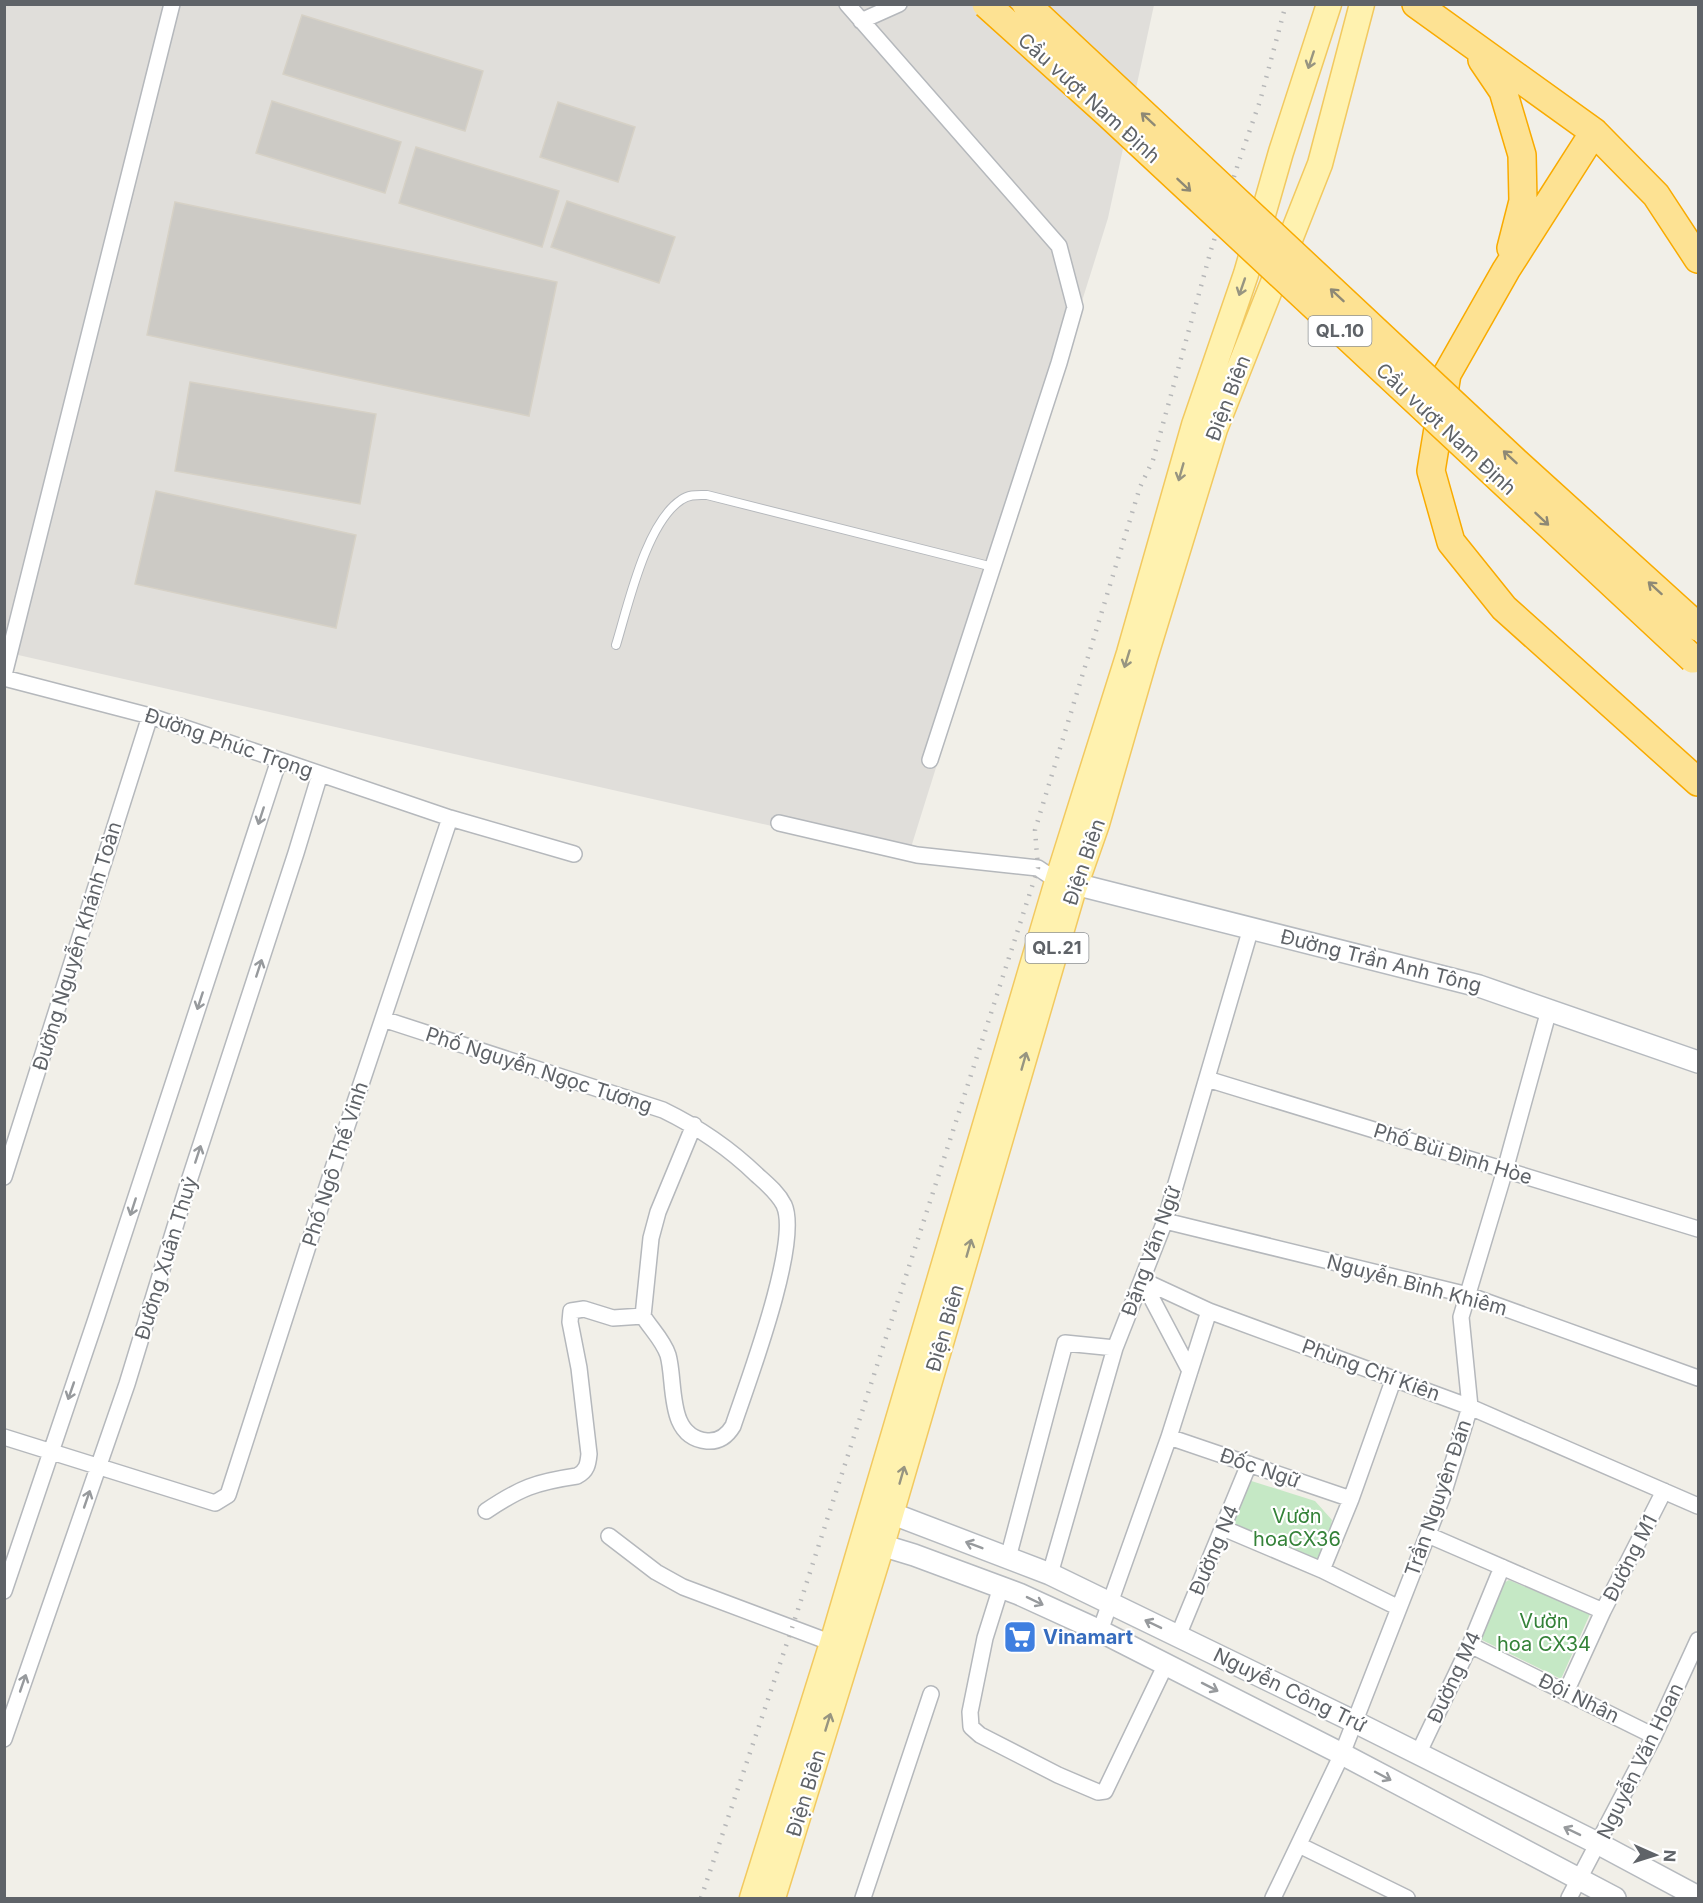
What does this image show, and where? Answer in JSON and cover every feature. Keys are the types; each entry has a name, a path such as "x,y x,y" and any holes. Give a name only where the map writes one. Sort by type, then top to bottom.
{"highway":[{"name":"Cầu vượt Nam Định","path":"986,4 1107,113 1696,661"},
{"name":"Cầu vượt Nam Định","path":"1026,4 1516,462 1698,627"},
{"path":"1416,4 1594,132 1656,195 1698,259"},
{"path":"1472,45 1503,91 1522,155 1523,201 1506,270"},
{"path":"1594,132 1506,270 1447,374 1431,471 1451,542 1504,608 1698,782"}],"main road":[{"name":"Điện Biên","path":"773,1899 881,1510 1067,881 1194,425 1246,274 1281,152 1329,4"},
{"name":"Điện Biên","path":"1067,881 1097,824 1215,429 1320,164 1362,4"},
{"name":"Điện Biên","path":"752,1899 832,1643 872,1542"}],"street":[{"path":"4,677 172,4"},
{"path":"847,4 1059,246 1075,307 1059,363 930,760"},
{"path":"861,21 899,4"},
{"name":"Đường Phúc Trọng","path":"4,677 150,716 450,818 574,854"},
{"name":"Đường Nguyễn Khánh Toàn","path":"4,1177 150,716"},
{"path":"4,1591 100,1308 279,760"},
{"name":"Đường Xuân Thuỷ","path":"4,1739 126,1384 320,774"},
{"name":"Phố Ngô Thế Vinh","path":"98,1467 215,1503 228,1496 382,1019 450,818"},
{"path":"779,823 917,855 1038,868 1050,876 1067,881"},
{"name":"Đường Trần Anh Tông","path":"1067,881 1479,986 1698,1062"},
{"name":"Đặng Văn Ngữ","path":"1050,1574 1114,1348 1165,1221 1251,928"},
{"name":"Trần Nguyên Đán","path":"1273,1899 1342,1754 1442,1498 1470,1407 1461,1317 1549,1010"},
{"name":"Phố Nguyễn Ngọc Tương","path":"382,1019 663,1110 694,1125 735,1154 776,1193 787,1217 778,1287 733,1426 728,1434 720,1439 708,1441 695,1438 684,1428 675,1411 668,1354 661,1340 643,1316"},
{"name":"Phố Bùi Đình Hòe","path":"1207,1079 1698,1229"},
{"path":"486,1511 532,1484 577,1476 583,1473 588,1465 589,1454 579,1368 569,1316 571,1311 584,1309 613,1318 643,1316 651,1238 658,1212 694,1125"},
{"name":"Nguyễn Bỉnh Khiêm","path":"1165,1221 1468,1295 1698,1378"},
{"path":"1142,1280 1190,1371"},
{"name":"Phùng Chí Kiên","path":"1142,1280 1209,1311 1470,1407 1698,1506"},
{"path":"1100,1631 1169,1437 1209,1311"},
{"path":"1008,1558 1065,1343 1114,1348"},
{"path":"1322,1570 1351,1499 1394,1378"},
{"path":"4,1437 98,1467"},
{"name":"Đốc Ngữ","path":"1169,1437 1351,1499"},
{"name":"Đường N4","path":"1178,1636 1249,1464"},
{"name":"Đường M1","path":"1566,1692 1664,1491"},
{"name":"Nguyễn Công Trứ","path":"881,1510 1050,1574 1355,1722 1599,1844 1698,1897"},
{"path":"1223,1528 1322,1570 1399,1608"},
{"path":"1428,1535 1604,1611"},
{"path":"609,1536 656,1572 683,1587 832,1643"},
{"name":"Nguyễn Công Trứ","path":"872,1542 1019,1594 1100,1631 1342,1754 1574,1889 1615,1899"},
{"name":"Đường M4","path":"1418,1754 1470,1645 1502,1567"},
{"path":"1000,1587 985,1638 970,1712 971,1727 980,1735 1058,1775 1098,1792 1105,1791 1166,1664"},
{"name":"Đội Nhân","path":"1470,1645 1654,1736"},
{"name":"Nguyễn Văn Hoan","path":"1574,1889 1654,1736 1697,1647"},
{"path":"863,1899 932,1694"},
{"path":"1299,1845 1407,1899"}],"lane":[{"path":"616,645 641,564 661,521 682,499 695,494 707,495 993,567"}],"shaded area":[{"path":"5,5 1154,5 1108,218 908,857 5,652"}],"green space":[{"name":"Vườn hoaCX36","path":"1245,1479 1315,1501 1332,1520 1322,1570 1223,1528"},
{"name":"Vườn hoa CX34","path":"1509,1580 1590,1614 1561,1679 1478,1638 1498,1586"}],"building":[{"path":"302,15 483,71 465,131 283,74"},
{"path":"272,101 401,142 385,193 256,153"},
{"path":"558,102 635,127 618,182 540,157"},
{"path":"416,147 559,191 542,247 399,203"},
{"path":"567,201 675,237 659,283 551,247"},
{"path":"175,202 557,282 529,416 147,335"},
{"path":"190,382 376,414 360,504 175,471"},
{"path":"156,491 356,535 336,628 135,584"}],"railway":[{"path":"701,1898 792,1628 1038,868 1035,830 1140,487 1153,460 1211,250 1260,101 1286,4"}],"place":[{"name":"Vinamart","path":"1020,1637"}]}
